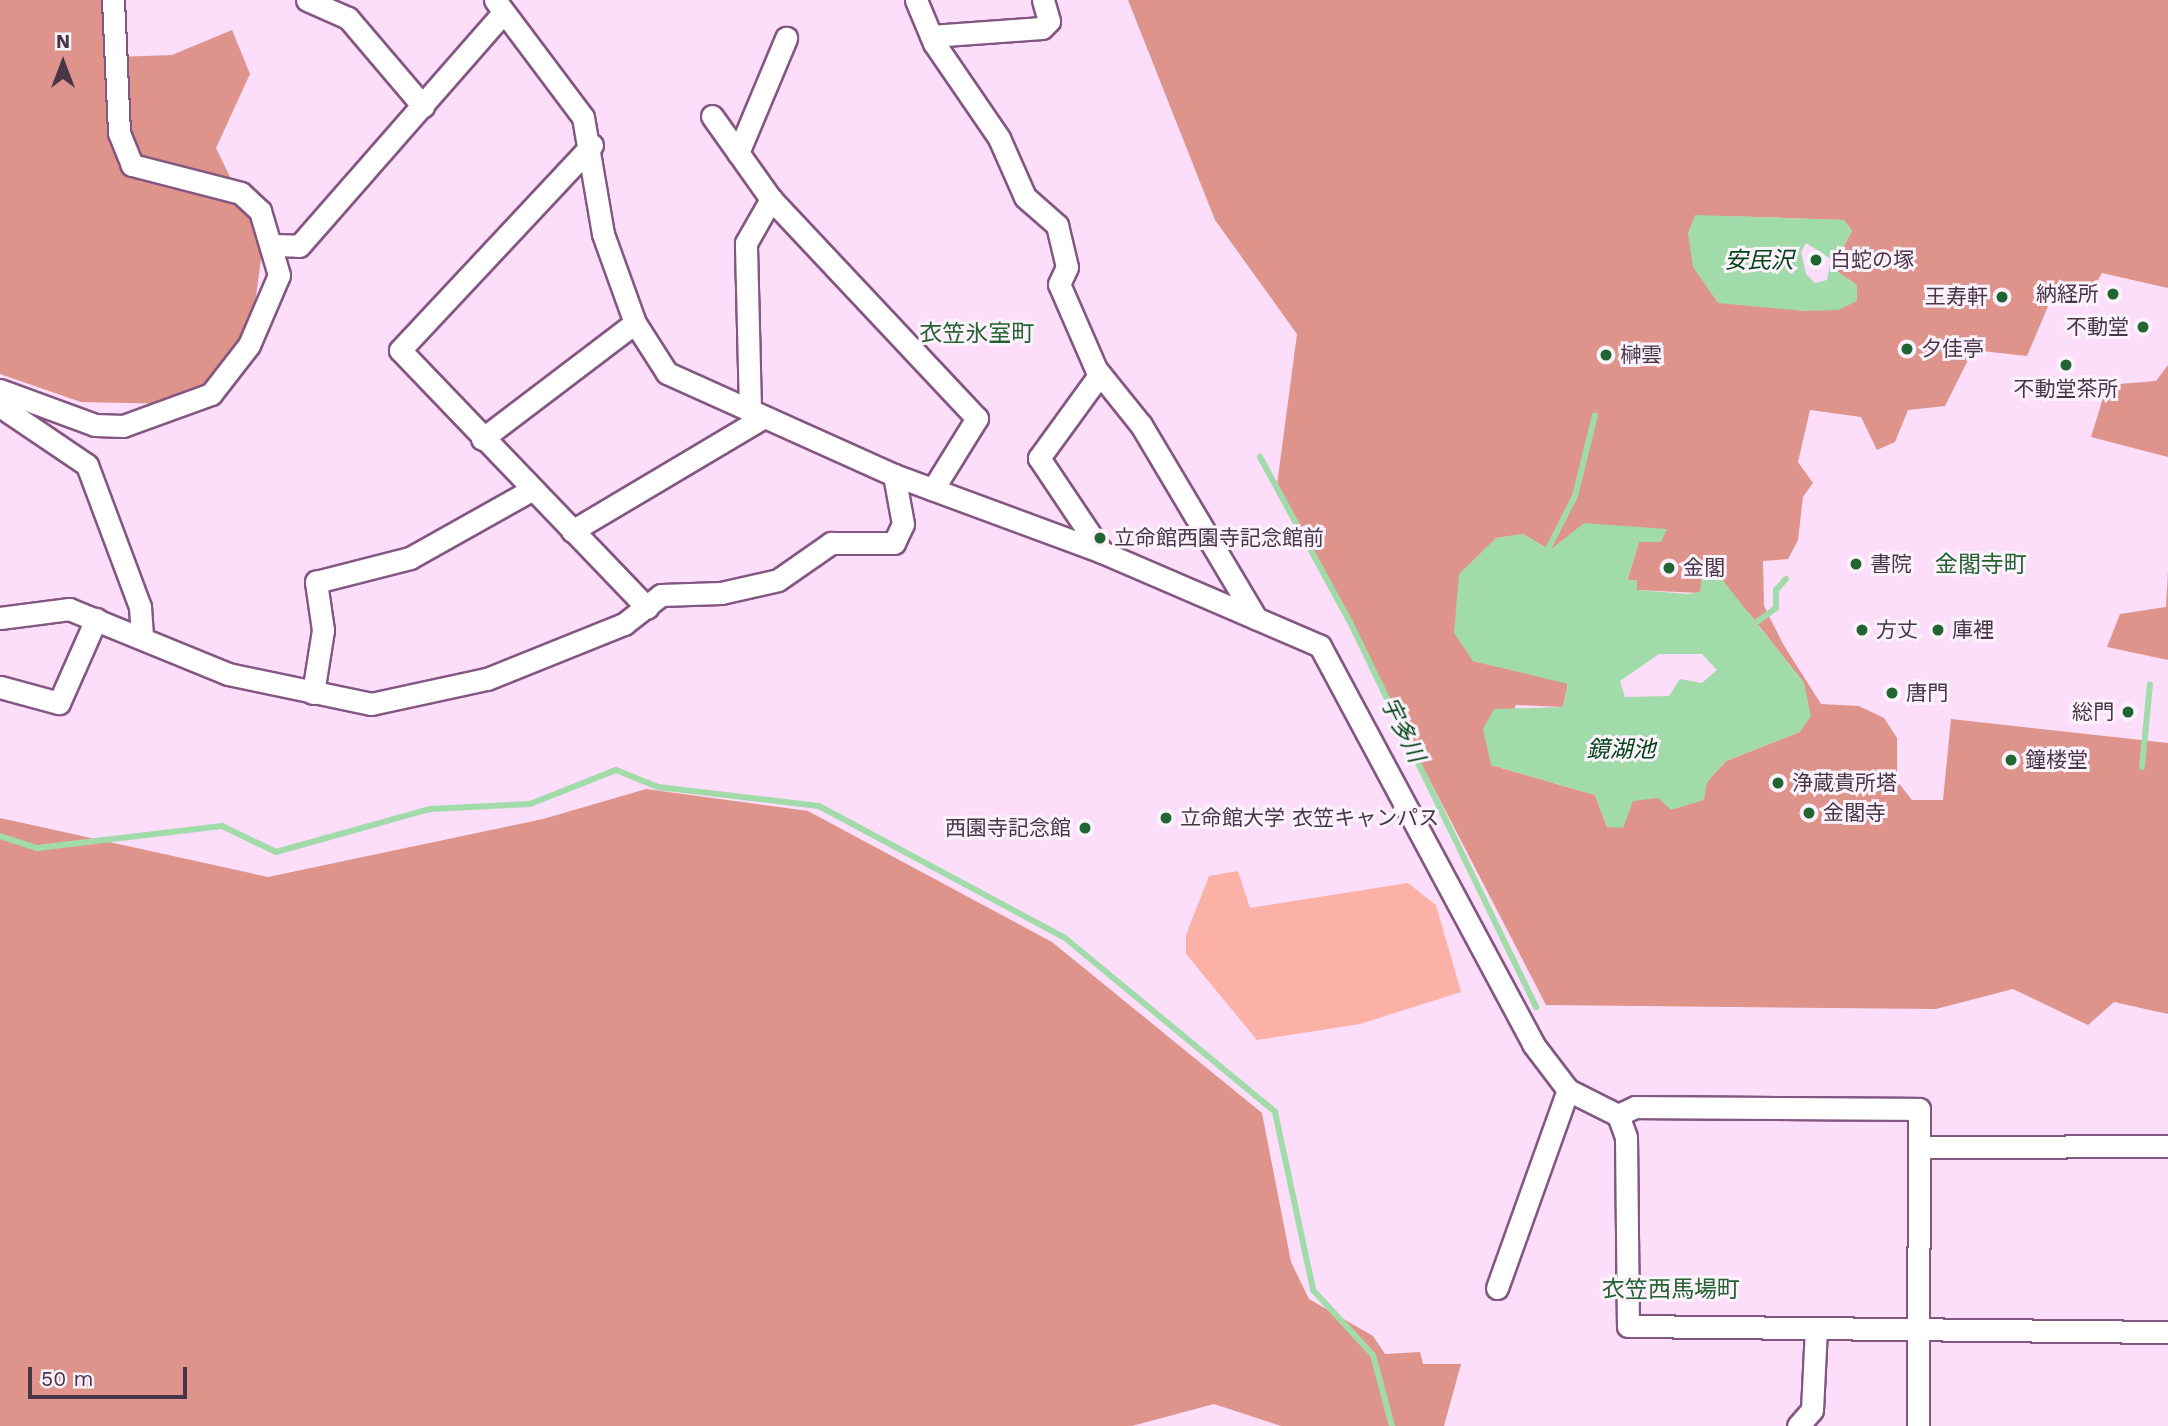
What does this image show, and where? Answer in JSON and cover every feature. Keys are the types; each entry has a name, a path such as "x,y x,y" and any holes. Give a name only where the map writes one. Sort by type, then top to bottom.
{"street":[{"path":"0,390 95,425 122,426 211,394 226,382 254,334 278,275 275,245 260,211 242,193 132,165 119,132 113,0"},
{"path":"307,0 348,18 424,106"},
{"path":"916,0 931,36 999,138 1025,197 1057,225 1067,267 1059,284 1100,374 1141,425 1256,618"},
{"path":"931,36 1042,28 1049,21 1043,0"},
{"path":"275,245 299,246 424,106 498,7 566,91 592,145 603,234 635,323 667,373 894,475 1102,552 1320,646 1336,667 1497,986 1568,1090 1618,1115 1626,1137 1628,1326 2168,1332"},
{"path":"738,153 786,38"},
{"path":"712,116 771,199 977,418 933,489"},
{"path":"592,145 400,350 482,439 647,608"},
{"path":"757,413 746,243 771,199"},
{"path":"482,439 635,323"},
{"path":"1100,374 1039,458 1102,552"},
{"path":"0,406 87,465 140,607 142,636"},
{"path":"572,531 757,413"},
{"path":"0,618 69,609 142,636 228,674 371,704 487,679 624,624 661,595 721,593 778,580 831,543 894,542 903,524 894,475"},
{"path":"313,693 322,666 316,582 410,558 531,490"},
{"path":"0,688 59,703 96,618"},
{"path":"1497,1287 1568,1090"},
{"path":"1618,1115 1635,1107 1919,1108 1923,1147 1918,1426"},
{"path":"1923,1147 2168,1146"},
{"path":"1798,1426 1812,1410 1816,1328"}],"shaded area":[{"path":"0,0 102,0 115,57 172,55 232,30 250,74 216,148 263,245 253,318 229,367 177,404 81,402 0,374"},
{"name":"金閣寺","path":"1128,0 2168,0 2168,288 2102,273 2085,301 2051,299 2027,356 1973,350 1945,406 1908,410 1895,442 1877,450 1861,417 1810,410 1798,462 1813,483 1803,497 1798,540 1788,559 1763,561 1764,606 1783,644 1821,704 1859,706 1884,718 1897,738 1897,781 1912,800 1943,800 1951,719 2168,743 2168,1014 2114,1002 2088,1025 2013,989 1936,1009 1546,1005 1277,485 1297,334 1215,220","holes":["1725,216 1844,220 1852,231 1838,257 1838,272 1857,285 1805,311 1764,304","1523,534 1550,550 1666,534 1639,542 1627,581 1636,590 1700,593 1749,613 1804,683 1800,732 1726,761 1707,782 1633,801 1607,827 1595,795 1491,765 1516,705 1563,707 1568,683 1473,661 1496,538"]},
{"path":"2168,365 2168,457 2091,437 2107,385 2156,381"},
{"path":"2168,571 2168,660 2107,647 2120,614 2166,607"},
{"path":"646,789 808,811 1052,942 1262,1113 1291,1262 1309,1299 1373,1336 1385,1354 1420,1352 1423,1364 1461,1364 1444,1426 1281,1426 1214,1404 1132,1426 0,1426 0,818 268,877 543,819"},
{"path":"1238,871 1250,908 1408,883 1436,905 1461,992 1360,1024 1257,1040 1186,954 1186,935 1209,876"}],"water":[{"name":"安民沢","path":"1695,215 1844,220 1852,231 1838,257 1838,272 1857,285 1857,301 1838,310 1805,311 1718,303 1693,267 1688,233","holes":["1806,243 1831,259 1827,280 1815,283 1806,274 1801,252"]},
{"name":"鏡湖池","path":"1584,523 1667,529 1661,542 1639,542 1627,580 1637,580 1637,590 1688,594 1700,592 1702,572 1721,578 1804,683 1811,716 1800,732 1726,761 1707,782 1704,800 1671,810 1658,798 1633,801 1623,828 1607,827 1595,795 1491,765 1483,729 1494,709 1563,707 1568,684 1473,661 1454,633 1459,574 1496,538 1523,534 1550,550","holes":["1659,654 1702,654 1717,670 1702,683 1680,679 1669,696 1625,697 1620,681"]}],"waterway":[{"path":"1548,549 1575,496 1595,415"},
{"name":"宇多川","path":"1260,457 1350,622 1536,1007"},
{"path":"1754,624 1776,608 1776,590 1786,579"},
{"path":"2142,767 2150,684"},
{"path":"0,836 37,848 222,826 276,852 430,809 530,804 616,770 658,787 819,806 1065,938 1275,1112 1313,1290 1373,1355 1392,1426"}],"place":[{"name":"白蛇の塚","path":"1816,260"},
{"name":"納経所","path":"2113,294"},
{"name":"王寿軒","path":"2002,297"},
{"name":"不動堂","path":"2143,327"},
{"name":"夕佳亭","path":"1907,349"},
{"name":"榊雲","path":"1606,355"},
{"name":"不動堂茶所","path":"2066,365"},
{"name":"立命館西園寺記念館前","path":"1100,538"},
{"name":"書院","path":"1856,564"},
{"name":"金閣","path":"1669,568"},
{"name":"方丈","path":"1862,630"},
{"name":"庫裡","path":"1938,630"},
{"name":"唐門","path":"1892,693"},
{"name":"総門","path":"2128,712"},
{"name":"鐘楼堂","path":"2011,760"},
{"name":"浄蔵貴所塔","path":"1778,783"},
{"name":"金閣寺","path":"1809,813"},
{"name":"立命館大学 衣笠キャンパス","path":"1166,818"},
{"name":"西園寺記念館","path":"1085,828"}],"district":[{"name":"衣笠氷室町","path":"977,334"},
{"name":"金閣寺町","path":"1981,565"},
{"name":"衣笠西馬場町","path":"1671,1290"}]}
